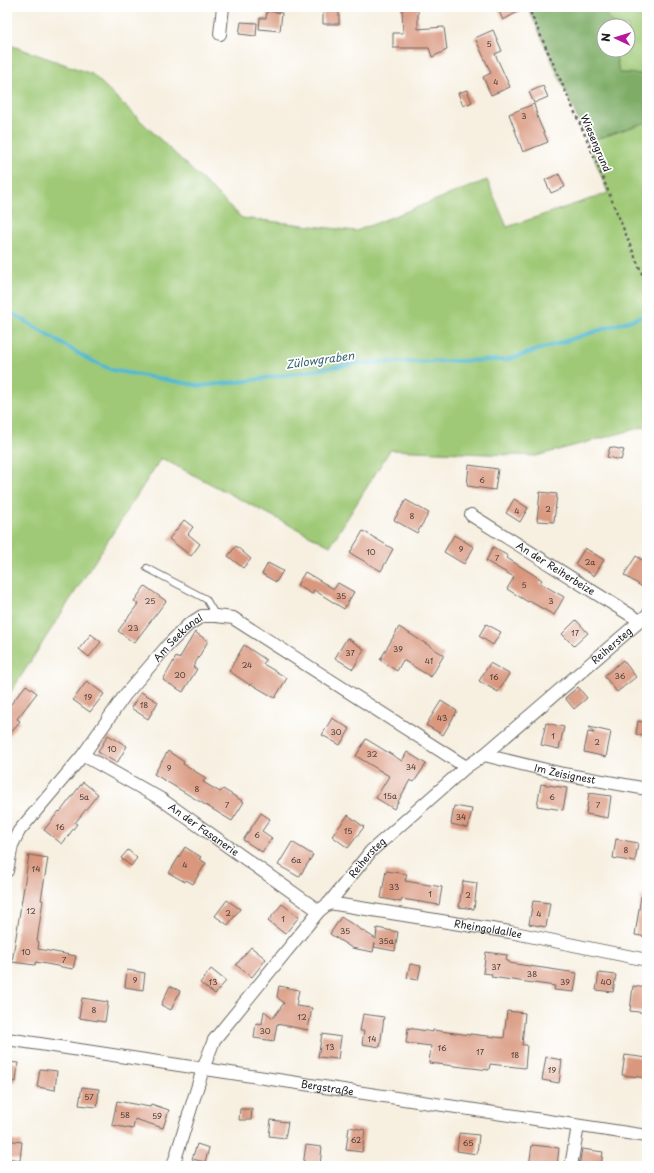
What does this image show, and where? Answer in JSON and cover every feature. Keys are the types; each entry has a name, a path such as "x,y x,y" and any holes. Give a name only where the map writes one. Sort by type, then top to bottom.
{"street":[{"path":"220,34 223,7"},
{"name":"An der Reiherbeize","path":"470,515 643,618"},
{"name":"Am Seekanal","path":"7,871 12,845 19,831 83,755 125,695 169,644 188,625 202,616 233,618 466,767"},
{"name":"Reihersteg","path":"173,1166 203,1068 214,1040 371,851 466,767 484,755 643,618"},
{"name":"An der Fasanerie","path":"83,755 160,799 324,907"},
{"name":"Im Zeisignest","path":"484,755 564,774 647,789"},
{"name":"Rheingoldallee","path":"324,907 510,932 647,960"},
{"name":"Bergstraße","path":"7,1039 647,1136"},
{"path":"571,1166 578,1126"}],"lane":[{"path":"148,568 206,599 216,616"}],"path":[{"name":"Wiesengrund","path":"528,7 588,142 647,286"}],"green space":[{"path":"528,7 597,7 609,18 596,18 596,58 616,58 619,73 647,74 647,122 588,142"},
{"path":"597,7 647,7 647,74 619,73 616,58 636,58 636,18 609,18"},
{"path":"7,44 92,74 242,218 356,231 487,180 507,227 608,193 588,142 647,122 647,426 536,456 390,450 330,546 161,458 7,698"}],"building":[{"path":"323,7 339,7 339,24 323,24"},
{"path":"402,7 418,7 418,29 444,27 447,50 432,57 429,48 393,48 393,33 403,33"},
{"path":"497,7 527,7 503,20"},
{"path":"267,11 282,13 280,31 259,29 260,18 266,18"},
{"path":"241,22 257,23 256,36 239,34"},
{"path":"493,30 502,51 495,54 510,87 491,95 483,77 491,73 475,38"},
{"path":"543,86 548,97 534,103 529,92"},
{"path":"467,90 472,102 463,106 458,93"},
{"path":"534,104 538,119 548,142 523,152 509,114"},
{"path":"559,174 565,187 551,193 545,180"},
{"path":"610,447 624,450 621,460 607,457"},
{"path":"469,465 498,469 495,490 467,486"},
{"path":"540,492 557,494 554,522 537,521"},
{"path":"514,499 528,508 520,522 506,513"},
{"path":"406,500 429,513 417,533 394,520"},
{"path":"184,520 193,527 188,534 200,544 191,556 169,539"},
{"path":"363,531 393,549 381,571 350,553"},
{"path":"454,535 474,547 464,564 444,552"},
{"path":"236,546 251,559 243,568 228,556"},
{"path":"493,547 508,556 507,558 542,580 540,583 564,597 554,615 529,601 528,602 507,589 514,577 486,561"},
{"path":"585,548 604,560 594,576 575,564"},
{"path":"636,556 647,563 647,590 624,575"},
{"path":"268,563 283,571 276,582 262,574"},
{"path":"305,572 334,589 338,583 354,592 344,609 314,590 312,594 297,585"},
{"path":"145,586 166,601 134,643 118,631 138,604 134,601"},
{"path":"576,620 588,633 574,646 562,634"},
{"path":"486,624 501,632 493,645 479,636"},
{"path":"399,627 444,655 431,677 403,660 397,671 380,660"},
{"path":"195,632 208,641 193,667 197,669 183,692 163,680 176,657 179,659"},
{"path":"91,634 101,642 89,657 79,649"},
{"path":"347,638 364,649 353,669 335,658"},
{"path":"244,645 266,660 263,664 287,678 275,698 251,684 250,685 229,671"},
{"path":"623,660 636,677 617,692 604,676"},
{"path":"490,663 509,674 498,692 479,681"},
{"path":"87,681 104,694 90,712 73,700"},
{"path":"26,685 37,693 17,719 20,721 7,738 7,709"},
{"path":"578,687 587,698 574,709 565,698"},
{"path":"141,692 158,702 148,719 131,708"},
{"path":"441,701 457,711 443,735 426,725"},
{"path":"332,718 350,729 340,745 322,735"},
{"path":"638,721 647,723 647,737 636,734"},
{"path":"546,723 564,727 559,749 541,745"},
{"path":"589,727 611,732 606,757 584,752 588,732 594,733"},
{"path":"108,735 127,746 117,763 98,752"},
{"path":"366,739 402,761 407,752 426,764 414,782 410,780 394,809 376,798 389,776 356,756"},
{"path":"168,751 184,762 183,764 206,778 203,782 220,792 223,789 244,802 232,821 154,774"},
{"path":"83,782 98,794 75,823 77,824 62,844 44,830"},
{"path":"541,784 567,788 563,810 537,806"},
{"path":"589,793 611,796 608,818 586,814"},
{"path":"454,806 472,809 468,828 451,824"},
{"path":"261,813 270,819 262,831 272,838 262,852 243,840"},
{"path":"348,815 364,827 348,848 332,836"},
{"path":"616,839 638,843 635,862 613,858"},
{"path":"292,842 313,855 299,877 278,865"},
{"path":"185,847 201,857 199,859 206,863 193,884 186,880 185,882 169,873"},
{"path":"128,850 137,858 131,866 121,858"},
{"path":"29,855 48,858 41,900 43,900 37,941 39,942 38,949 76,956 73,969 36,962 35,965 12,962"},
{"path":"386,871 407,874 405,881 442,887 439,905 402,899 401,902 381,898"},
{"path":"463,881 477,883 474,909 459,907"},
{"path":"641,896 647,897 647,937 635,935"},
{"path":"227,900 240,909 228,925 215,916"},
{"path":"533,901 550,903 546,927 529,924"},
{"path":"282,904 299,917 285,934 268,921"},
{"path":"341,917 376,939 377,928 398,932 395,951 374,947 373,952 352,948 330,934"},
{"path":"251,947 266,959 252,977 236,965"},
{"path":"486,952 507,955 506,961 509,961 509,963 577,973 574,992 554,990 555,986 491,977 492,974 483,973"},
{"path":"410,964 421,966 418,980 407,978"},
{"path":"211,969 226,981 215,994 200,983"},
{"path":"127,970 145,973 143,990 125,987"},
{"path":"599,973 616,975 613,992 596,990"},
{"path":"170,986 180,991 171,1010 161,1005"},
{"path":"279,986 299,990 296,1006 312,1008 308,1030 277,1024 274,1041 254,1038 256,1023 262,1024 264,1011 273,1018 284,1003 277,997"},
{"path":"633,986 647,988 647,1013 630,1011"},
{"path":"82,998 108,1002 105,1022 79,1018"},
{"path":"507,1011 525,1013 522,1045 527,1045 525,1068 490,1064 489,1070 429,1063 431,1046 406,1043 408,1028 433,1032 433,1030 504,1038"},
{"path":"363,1014 384,1017 380,1047 362,1044 364,1031 360,1031"},
{"path":"322,1034 341,1037 338,1059 318,1057"},
{"path":"625,1055 647,1058 647,1078 622,1075"},
{"path":"546,1057 562,1060 559,1083 542,1080"},
{"path":"7,1062 18,1063 16,1082 7,1081"},
{"path":"40,1069 57,1071 55,1090 37,1087"},
{"path":"82,1087 99,1089 97,1107 79,1105"},
{"path":"117,1101 150,1107 151,1104 169,1110 163,1128 135,1119 133,1129 112,1125"},
{"path":"240,1109 252,1109 251,1120 239,1120"},
{"path":"271,1120 288,1122 285,1138 269,1136"},
{"path":"349,1127 365,1130 362,1152 346,1150"},
{"path":"459,1133 479,1135 477,1154 457,1151"},
{"path":"7,1140 22,1142 20,1160 7,1158"},
{"path":"197,1144 209,1148 205,1162 192,1159"},
{"path":"306,1145 322,1147 320,1166 303,1165"},
{"path":"532,1145 559,1148 557,1166 529,1166"},
{"path":"582,1149 603,1152 601,1166 579,1166"}],"waterway":[{"name":"Zülowgraben","path":"7,310 86,358 112,370 201,386 247,381 359,363 506,360 647,315"}]}
